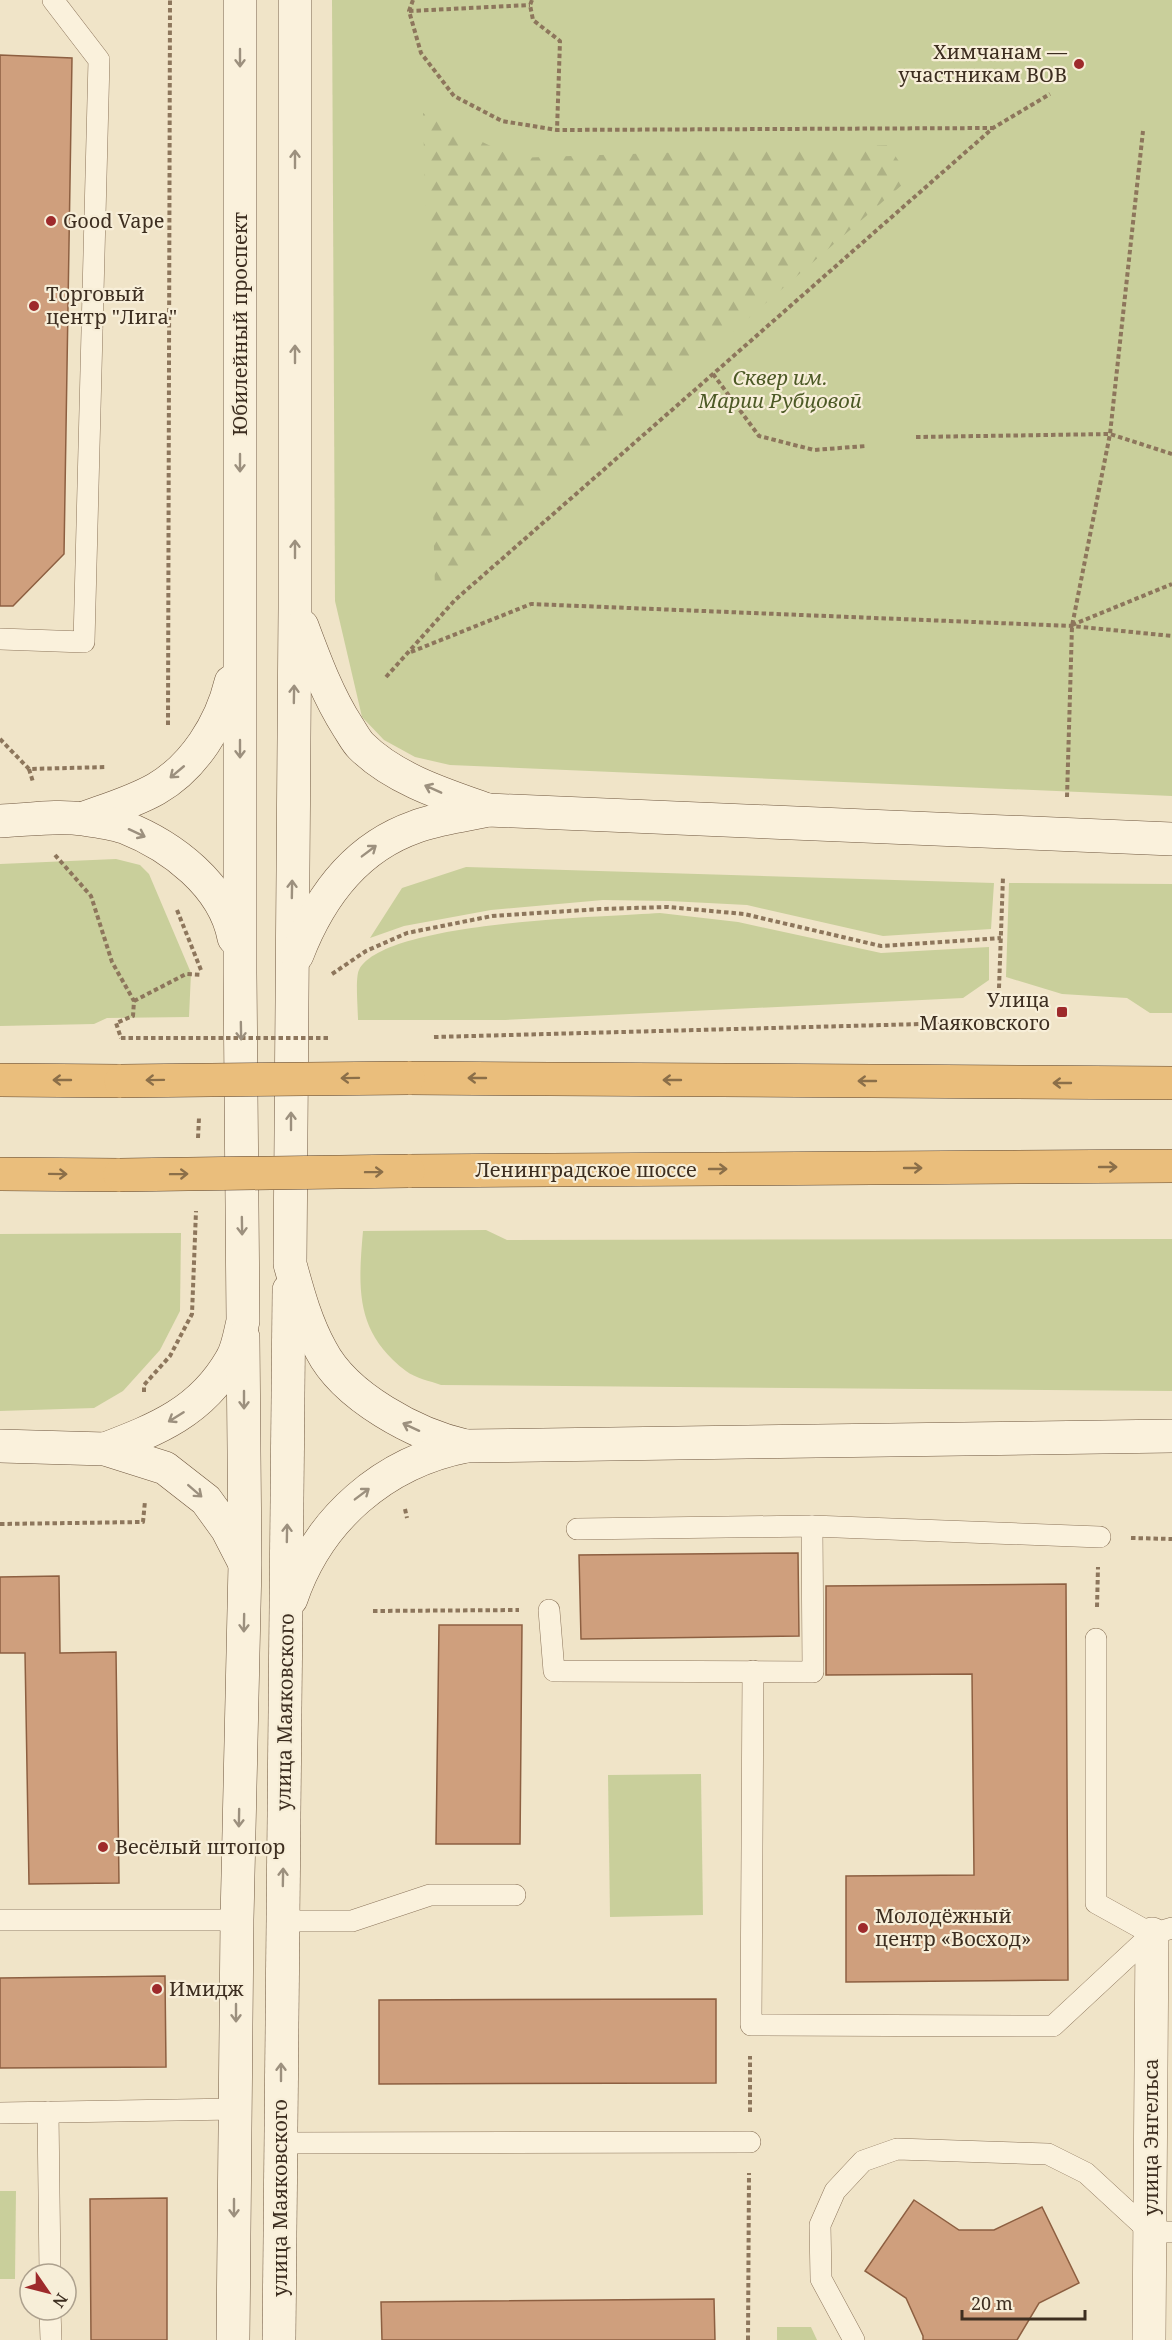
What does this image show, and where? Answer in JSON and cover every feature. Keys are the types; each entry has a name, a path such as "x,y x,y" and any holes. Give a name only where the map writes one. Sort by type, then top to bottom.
{"highway":[{"path":"0,1080 408,1078 1172,1083"},
{"name":"Ленинградское шоссе","path":"0,1174 120,1175 1172,1166"}],"main road":[{"name":"Юбилейный проспект","path":"240,0 240,648"},
{"path":"295,0 295,608 319,670 341,715 360,745 401,775 488,810"},
{"name":"улица Маяковского","path":"279,2340 295,608"},
{"path":"81,819 129,803 159,787 192,759 216,725 229,690 240,648"},
{"path":"233,2340 237,1920 245,1564 240,648"},
{"path":"292,968 305,933 322,905 350,867 370,849 417,826 488,810 1172,839"},
{"path":"0,821 81,819 122,826 151,840 190,866 218,899 233,932 240,973"},
{"path":"1120,1083 1172,1070"},
{"path":"290,1264 304,1313 321,1352 342,1379 396,1420 445,1441 466,1446"},
{"path":"105,1449 160,1428 185,1412 213,1386 232,1359 243,1320"},
{"path":"286,1612 299,1575 327,1532 357,1497 410,1463 441,1450 466,1446 1172,1436"},
{"path":"0,1446 105,1449 165,1468 206,1500 227,1529 245,1564"},
{"name":"улица Энгельса","path":"1149,2340 1161,2232 1162,1931"}],"lane":[{"path":"0,639 84,642 99,60 53,0"},
{"path":"549,1610 555,1671 813,1672 812,1526"},
{"path":"577,1528 812,1526 1100,1537"},
{"path":"753,1671 751,2025 1053,2026 1162,1931 1096,1903 1096,1639"},
{"path":"283,1921 352,1921 430,1895 515,1895"},
{"path":"0,1920 237,1920"},
{"path":"0,2113 235,2109"},
{"path":"48,2112 50,2262"},
{"path":"281,2143 750,2142"},
{"path":"854,2340 821,2279 820,2225 835,2191 863,2161 897,2149 1048,2154 1086,2173 1161,2232"},
{"path":"50,2322 51,2340"}],"path":[{"path":"168,727 170,0"},
{"path":"413,0 409,11 421,53 454,96 502,121 557,130 993,128"},
{"path":"409,11 531,2 533,20 560,42 557,130"},
{"path":"386,677 455,600 993,128 1050,94"},
{"path":"1067,799 1072,626 1110,434 1143,131"},
{"path":"713,374 759,436 814,450 866,446"},
{"path":"916,437 1110,434 1172,454"},
{"path":"1072,626 1172,584"},
{"path":"410,652 531,604 1072,626 1172,636"},
{"path":"0,739 29,768 50,849 91,896 112,962 134,1001 133,1016 116,1023 121,1038 337,1038"},
{"path":"29,768 115,767"},
{"path":"999,988 1003,877"},
{"path":"332,974 366,951 407,933 492,916 600,909 668,907 744,914 881,945 1001,938"},
{"path":"134,1001 186,974 203,975 176,909"},
{"path":"432,1037 997,1022"},
{"path":"201,1044 202,1032"},
{"path":"198,1150 199,1115"},
{"path":"144,1434 144,1385 170,1356 192,1314 196,1209"},
{"path":"0,1524 143,1522"},
{"path":"1096,1639 1100,1537 1172,1539"},
{"path":"373,1611 549,1610"},
{"path":"748,2340 751,2025"}],"green space":[{"name":"Сквер им. Марии Рубцовой","path":"332,0 1172,0 1172,796 450,765 415,757 384,740 362,717 335,601"},
{"path":"423,113 515,158 888,145 910,178 435,590"},
{"path":"116,859 140,865 149,874 191,973 189,1017 107,1018 94,1024 0,1026 0,864"},
{"path":"466,867 994,883 991,929 883,936 747,905 603,900 491,910 404,926 370,938 402,888"},
{"path":"1009,883 1172,884 1172,1013 1150,1013 1127,998 1062,994 1006,977"},
{"path":"660,913 738,922 881,953 989,947 989,980 963,998 505,1020 358,1020 359,970 377,954 409,941 451,931 498,925"},
{"path":"486,1230 507,1240 1172,1239 1172,1391 441,1385 414,1376 389,1356 377,1341 369,1325 361,1291 363,1231"},
{"path":"181,1233 180,1311 160,1350 123,1391 94,1408 0,1411 0,1234"},
{"path":"701,1774 703,1915 610,1917 608,1775"},
{"path":"0,2191 16,2191 15,2279 0,2279"},
{"path":"777,2327 811,2327 817,2340 777,2340"}],"building":[{"name":"Торговый центр \"Лига\"","path":"0,55 72,58 64,554 13,606 0,606"},
{"path":"798,1553 799,1636 581,1639 579,1555"},
{"path":"59,1576 60,1653 116,1652 119,1883 29,1884 25,1653 0,1653 0,1577"},
{"path":"1066,1584 1068,1980 846,1982 846,1876 974,1875 972,1674 826,1675 826,1586"},
{"path":"439,1625 522,1625 520,1844 436,1844"},
{"path":"165,1976 166,2067 0,2068 0,1978"},
{"path":"716,1999 716,2083 379,2084 379,2000"},
{"path":"167,2198 167,2340 91,2340 90,2199"},
{"path":"914,2200 959,2230 994,2230 1042,2207 1079,2283 1039,2303 1017,2340 923,2340 906,2298 865,2271"},
{"path":"714,2299 715,2340 382,2340 381,2302"}],"place":[{"name":"Химчанам — участникам ВОВ","path":"1079,64"},
{"name":"Good Vape","path":"51,221"},
{"name":"Торговый центр \"Лига\"","path":"34,306"},
{"name":"Улица Маяковского","path":"1062,1012"},
{"name":"Весёлый штопор","path":"103,1847"},
{"name":"Молодёжный центр «Восход»","path":"863,1928"},
{"name":"Имидж","path":"157,1989"}]}
